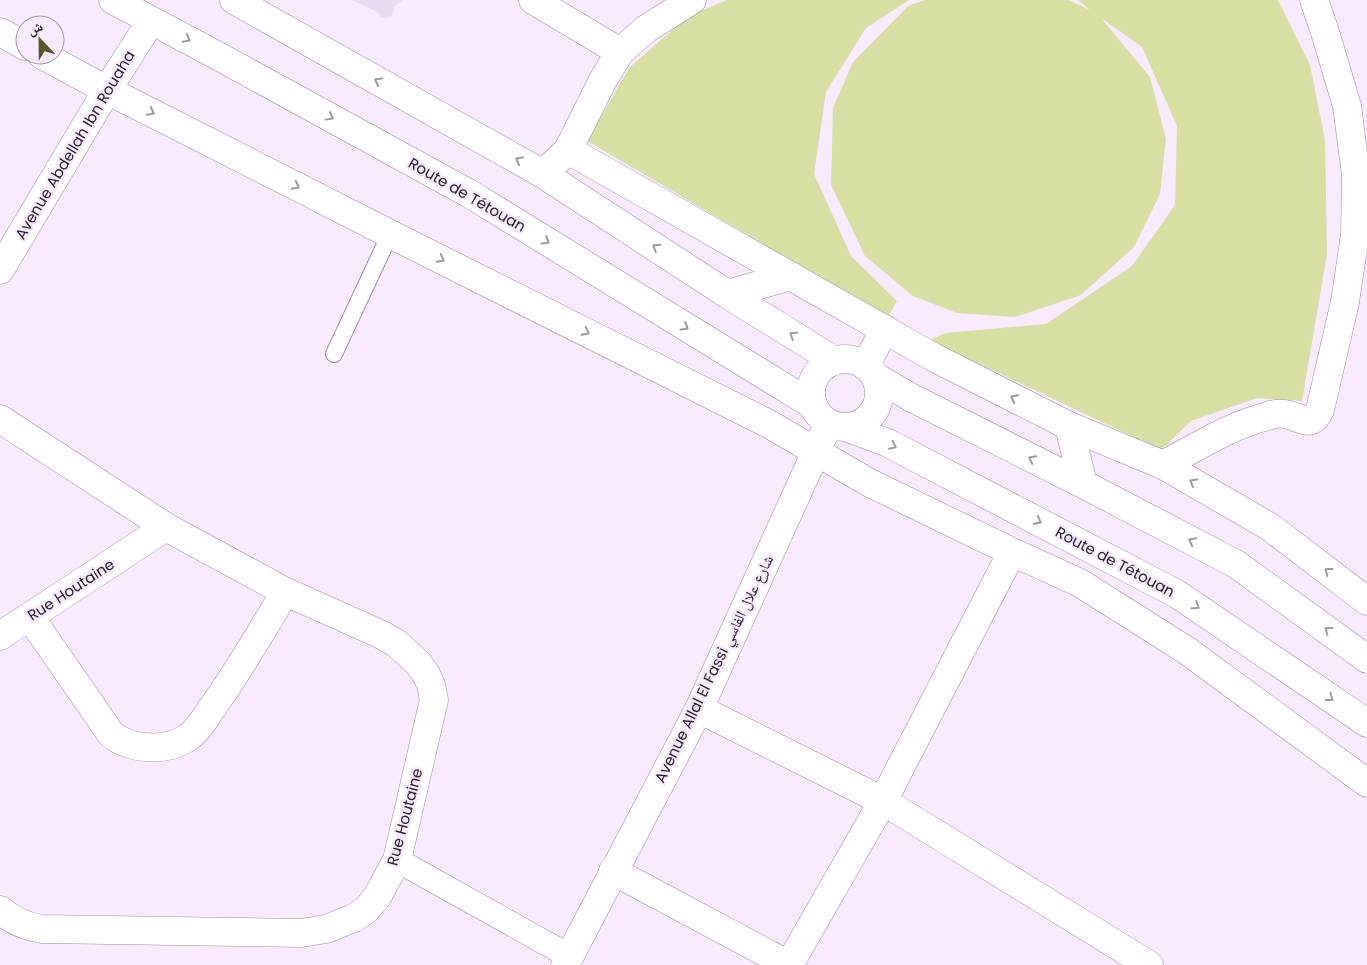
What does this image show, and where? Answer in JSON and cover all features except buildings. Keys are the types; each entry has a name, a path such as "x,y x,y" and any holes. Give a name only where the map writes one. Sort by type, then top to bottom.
{"main road":[{"name":"Route de Tétouan","path":"113,0 470,194 830,419 888,443 1177,594 1367,722"},
{"path":"234,0 543,174 727,294 835,361"},
{"path":"533,0 620,52"},
{"path":"543,174 568,150 603,80 620,52 646,29 692,0"},
{"path":"1163,465 1229,430 1255,419 1276,414 1284,414 1308,421 1317,417 1356,303 1356,175 1347,106 1314,0"},
{"name":"Avenue Abdellah Ibn Rouaha","path":"0,270 107,90 151,21"},
{"path":"0,32 15,40"},
{"path":"61,65 390,234 770,424 868,482 1080,583 1186,650 1367,783"},
{"path":"568,150 933,357 1069,426 1163,465 1270,526 1366,596"},
{"path":"727,294 791,276"},
{"path":"885,329 870,371 879,390 877,403 871,415 861,423 830,419 810,394 814,379 825,366 835,361 845,359 856,361 870,371 912,398 1236,564 1367,659"},
{"name":"Rue Houtaine","path":"0,419 166,527 284,591 396,643 417,662 426,674 431,685 434,700 396,860 377,897 366,910 354,918 326,929 301,933 43,929 29,927 17,922 0,910"},
{"name":"Avenue Allal El Fassi شارع علال الفاسي","path":"567,961 698,709 830,419"},
{"path":"1069,426 1083,484"},
{"name":"Rue Houtaine","path":"0,636 166,527"},
{"path":"613,872 789,965 883,801 1012,552"},
{"path":"30,617 111,734 126,744 160,746 180,741 195,730 226,688 278,604 284,591"},
{"path":"698,709 883,801 1149,965"}],"street":[{"path":"396,860 567,961"}],"lane":[{"path":"334,354 390,234"}],"shaded area":[{"path":"352,0 403,0 394,7 391,16 382,18 377,12"}],"green space":[{"path":"727,0 909,0 866,28 826,92 814,174 851,256 897,301 888,317 587,141 629,68 688,16"},
{"path":"925,0 1068,0 1090,10 1078,0 1278,0 1310,65 1325,140 1327,254 1302,401 1257,398 1191,421 1161,450 929,340 946,333 1046,324 1132,266 1175,205 1177,126 1142,47 1101,18 1150,77 1166,139 1160,194 1134,247 1081,295 1015,317 957,313 913,296 865,256 831,185 833,108 853,62 908,6"}]}
